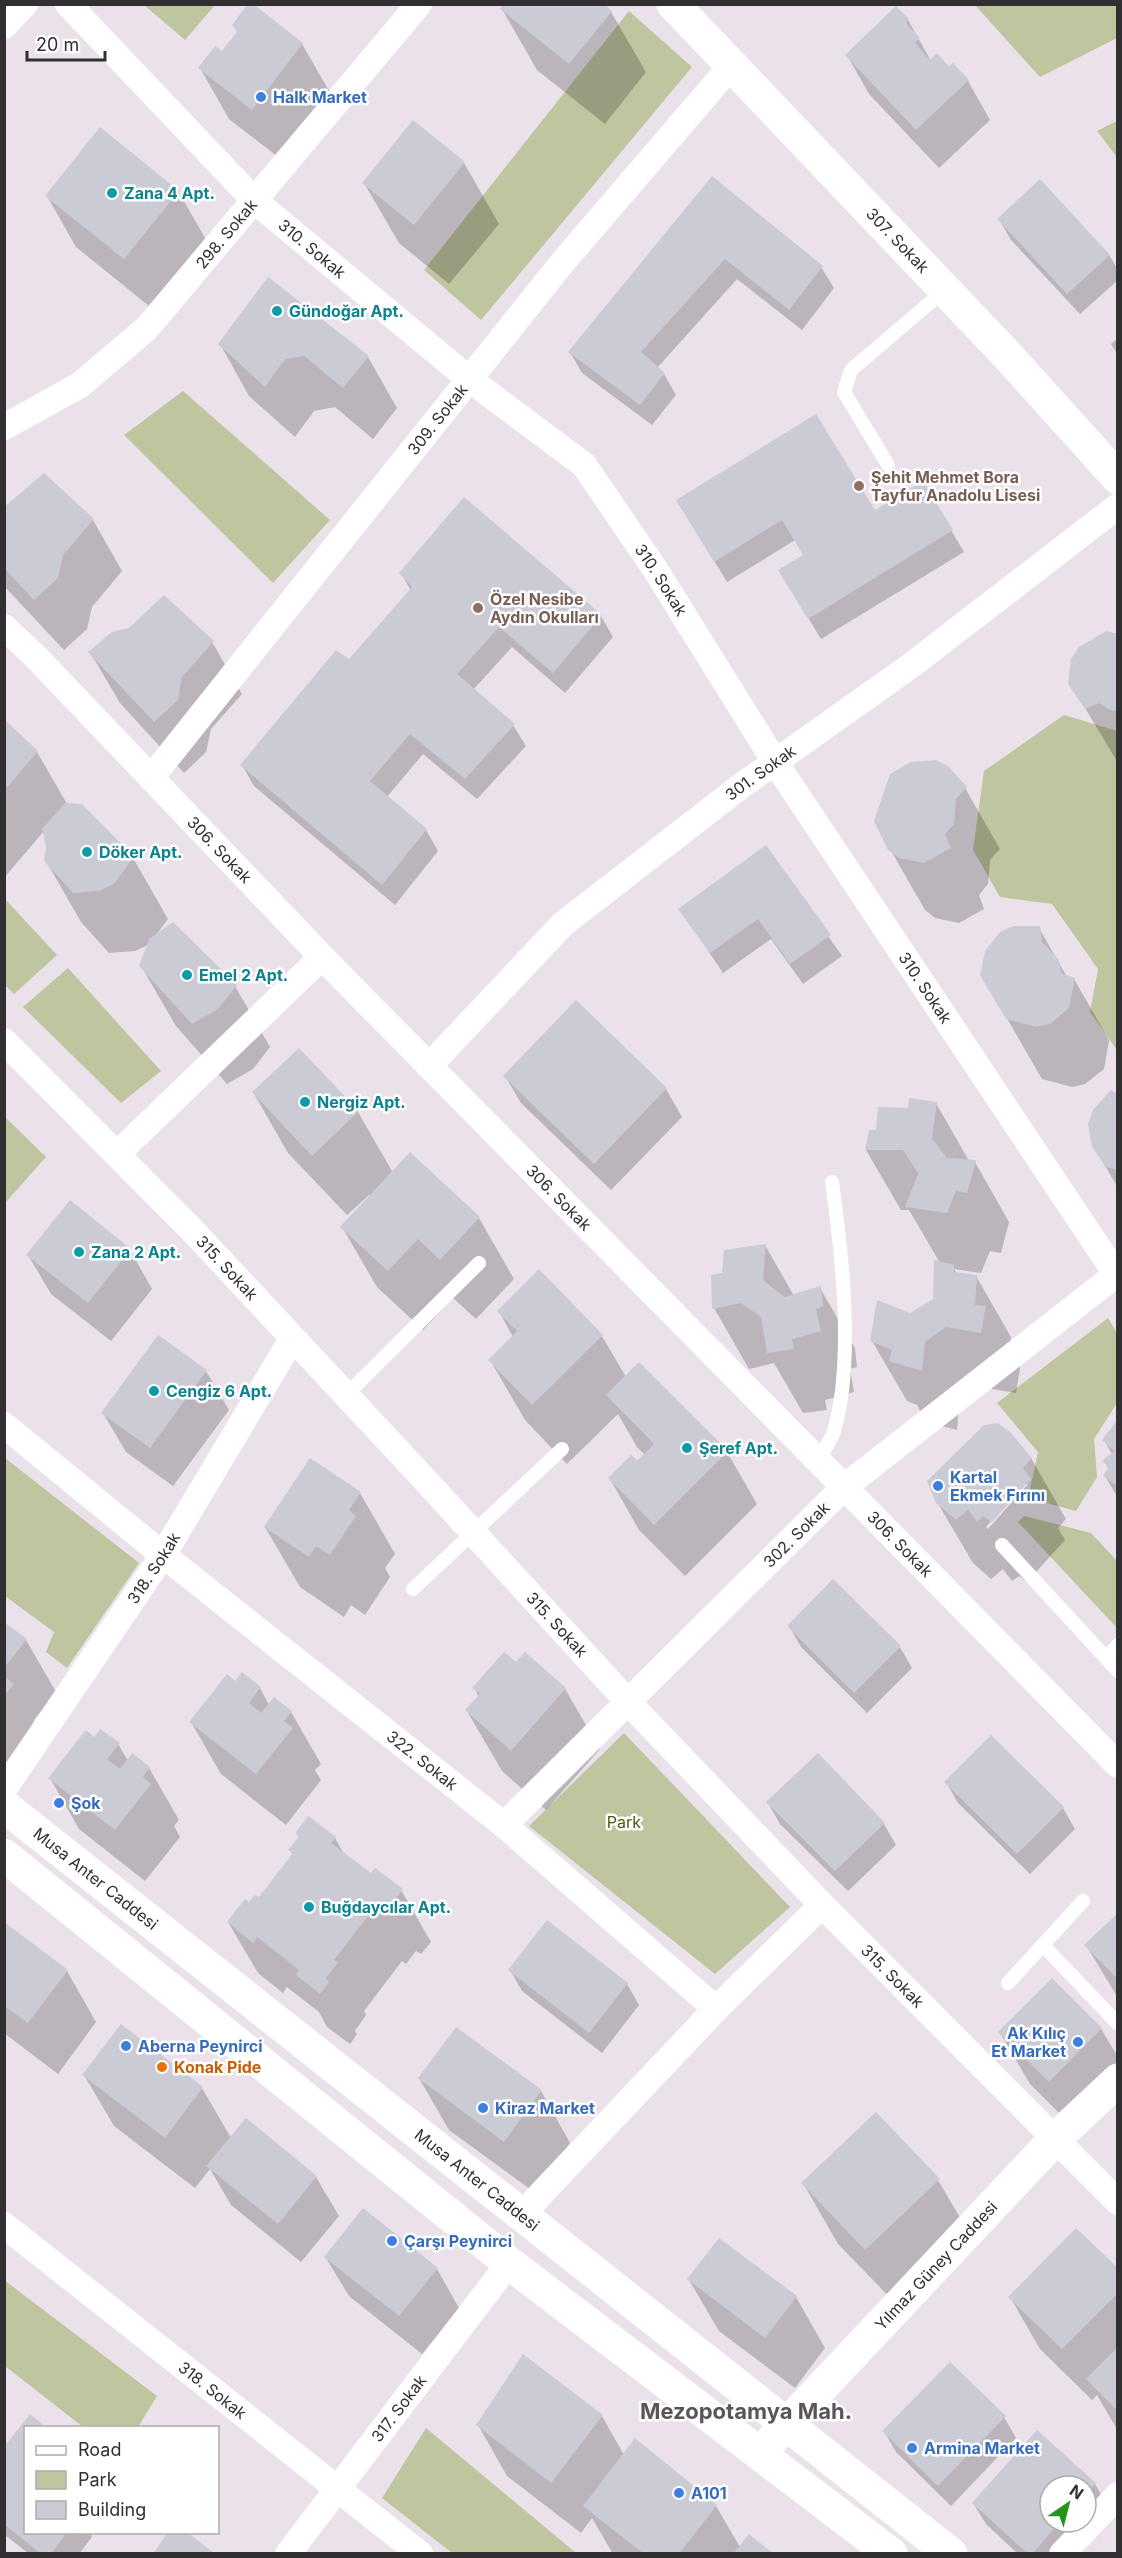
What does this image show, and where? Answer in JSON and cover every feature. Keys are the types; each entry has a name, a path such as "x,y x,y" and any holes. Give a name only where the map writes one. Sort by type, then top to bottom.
{"main road":[{"name":"307. Sokak","path":"673,4 945,290 1118,478"},
{"name":"Musa Anter Caddesi","path":"4,1806 522,2217 951,2553"},
{"path":"4,1855 509,2263 891,2553"},
{"name":"Yılmaz Güney Caddesi","path":"760,2454 1055,2139 1118,2080"}],"street":[{"path":"4,26 24,4"},
{"name":"310. Sokak","path":"68,4 255,201 470,379 584,465 655,568 775,762 1117,1275"},
{"name":"298. Sokak","path":"4,426 80,385 147,328 419,4"},
{"name":"309. Sokak","path":"151,778 562,263 731,66"},
{"name":"301. Sokak","path":"429,1066 563,924 775,762 909,667 1118,506"},
{"name":"306. Sokak","path":"4,627 322,957 1118,1765"},
{"path":"117,1154 322,957"},
{"name":"315. Sokak","path":"4,1041 117,1154 346,1395 629,1703 822,1905 1118,2202"},
{"name":"302. Sokak","path":"504,1825 843,1488 1117,1275"},
{"name":"318. Sokak","path":"4,1789 163,1556 292,1339"},
{"name":"322. Sokak","path":"4,1425 163,1556 504,1825 716,2009"},
{"path":"522,2217 545,2189 716,2009 822,1905"},
{"name":"318. Sokak","path":"4,2225 340,2487 420,2553"},
{"name":"317. Sokak","path":"288,2553 509,2263"},
{"path":"1062,2553 1118,2495"}],"lane":[{"path":"888,465 844,392 851,369 945,290"},
{"path":"817,1462 832,1435 844,1380 844,1313 832,1182"},
{"path":"346,1395 479,1263"},
{"path":"413,1589 562,1449"},
{"path":"1002,1545 1118,1671"},
{"path":"1106,1658 1118,1645"},
{"path":"1008,1983 1083,1901"},
{"path":"1043,1945 1118,2024"}],"green space":[{"path":"144,5 215,5 185,40"},
{"path":"975,5 1117,5 1117,38 1040,77"},
{"path":"629,11 692,67 481,320 424,270"},
{"path":"1117,121 1117,157 1097,131"},
{"path":"183,391 330,520 273,583 124,435"},
{"path":"1064,715 1117,731 1117,1050 1090,1012 1098,969 1052,904 1000,897 973,850 984,771"},
{"path":"5,899 57,955 14,994 5,985"},
{"path":"68,968 161,1071 121,1103 23,1007"},
{"path":"5,1117 46,1157 5,1203"},
{"path":"1108,1318 1117,1333 1117,1403 1094,1439 1097,1477 1076,1511 1028,1498 1038,1452 997,1403"},
{"path":"5,1458 139,1563 67,1668 46,1652 54,1632 5,1596"},
{"path":"1024,1516 1091,1533 1117,1561 1117,1628 1018,1522"},
{"name":"Park","path":"624,1733 790,1907 715,1974 529,1826"},
{"path":"4,2280 157,2396 139,2426 82,2426 5,2366"},
{"path":"426,2428 576,2553 452,2553 382,2498"}],"building":[{"path":"248,4 253,4 303,43 252,110 198,68 215,46 222,51 237,32 232,25"},
{"path":"504,4 604,4 612,11 569,64 500,9"},
{"path":"896,6 909,19 906,23 920,38 915,43 930,60 937,53 949,67 953,63 969,80 916,130 845,55"},
{"path":"413,120 465,162 414,225 362,183"},
{"name":"Zana 4 Apt.","path":"100,127 179,191 124,259 45,196"},
{"path":"712,176 823,266 789,310 725,259 641,352 665,373 640,405 568,352"},
{"path":"1040,179 1110,255 1067,294 997,219"},
{"name":"Gündoğar Apt.","path":"268,277 369,356 343,388 304,356 285,359 265,387 218,344"},
{"path":"816,414 875,510 923,481 953,530 808,619 778,570 803,555 782,520 714,562 676,500"},
{"path":"44,473 94,519 63,555 58,578 34,600 4,568 4,507"},
{"path":"464,497 602,615 553,673 499,627 457,674 515,724 465,779 410,734 370,781 427,829 382,885 240,765 336,650 349,659 412,587 399,573"},
{"path":"164,595 214,641 182,677 178,700 154,722 88,652 112,632 129,628"},
{"path":"1106,631 1118,634 1118,711 1110,710 1099,703 1085,709 1068,684 1071,659 1079,647"},
{"path":"4,719 38,751 4,791"},
{"path":"936,760 949,767 967,787 956,799 954,824 945,834 951,848 924,863 899,858 888,850 874,821 890,774 911,762"},
{"name":"Döker Apt.","path":"65,803 82,804 134,857 114,884 99,891 73,893 44,861 46,847 42,829"},
{"path":"766,845 831,935 790,964 758,919 710,953 678,909"},
{"name":"Emel 2 Apt.","path":"173,922 237,985 218,1009 192,1024 139,966 149,939"},
{"path":"1013,926 1040,926 1042,942 1059,960 1061,973 1075,978 1069,1008 1050,1024 1036,1027 1006,1019 980,975 985,951 1000,932"},
{"path":"576,1000 667,1088 594,1164 503,1076"},
{"name":"Nergiz Apt.","path":"299,1048 359,1111 312,1156 252,1092"},
{"path":"1111,1090 1118,1094 1118,1170 1106,1167 1092,1147 1088,1124 1093,1110"},
{"path":"909,1098 937,1102 932,1138 947,1158 976,1160 967,1193 956,1191 947,1213 905,1207 918,1173 903,1150 865,1150 869,1130 876,1130 878,1107 908,1108"},
{"path":"410,1152 480,1217 440,1260 418,1239 388,1271 340,1227"},
{"name":"Zana 2 Apt.","path":"70,1200 131,1249 88,1303 26,1255"},
{"path":"766,1244 763,1280 784,1297 821,1286 823,1306 816,1309 821,1331 792,1339 794,1349 767,1353 761,1317 741,1303 712,1309 711,1275 722,1273 724,1250"},
{"path":"934,1260 954,1265 954,1272 977,1275 975,1305 986,1306 981,1333 946,1327 925,1342 922,1371 889,1361 892,1350 870,1341 877,1300 910,1313 933,1299"},
{"path":"539,1269 603,1335 532,1405 488,1360 517,1331 497,1311"},
{"name":"Cengiz 6 Apt.","path":"158,1335 207,1370 150,1448 101,1413"},
{"name":"Şeref Apt.","path":"639,1362 728,1451 654,1525 608,1478 631,1455 637,1461 654,1444 606,1395"},
{"path":"1118,1419 1118,1487 1103,1476 1109,1467 1102,1461 1114,1451 1102,1440"},
{"path":"998,1423 1011,1433 1032,1458 1023,1468 1031,1479 992,1522 983,1516 977,1522 968,1510 956,1520 936,1503 927,1481 984,1425"},
{"path":"310,1458 361,1492 349,1510 356,1516 330,1555 316,1546 309,1557 264,1527"},
{"path":"833,1579 901,1646 854,1693 787,1626"},
{"path":"4,1622 27,1639 4,1668"},
{"path":"504,1652 516,1662 525,1652 566,1688 511,1751 465,1710 480,1694 472,1688"},
{"path":"242,1672 261,1687 249,1703 261,1713 274,1697 292,1711 284,1721 293,1728 256,1774 189,1722 227,1674 235,1681"},
{"path":"4,1676 14,1684 4,1696"},
{"path":"100,1729 120,1743 107,1759 120,1769 132,1753 150,1767 143,1777 151,1784 115,1830 48,1778 86,1730 94,1737"},
{"path":"991,1735 1064,1807 1017,1854 944,1782"},
{"path":"818,1753 885,1823 835,1871 766,1802"},
{"name":"Buğdaycılar Apt.","path":"308,1816 336,1837 331,1843 371,1873 375,1868 403,1889 391,1904 386,1900 376,1913 372,1911 334,1960 338,1963 326,1978 329,1982 320,1994 296,1975 299,1970 257,1937 253,1943 227,1922 245,1899 249,1902 255,1895 259,1897 293,1853 288,1850 298,1838 296,1832"},
{"path":"1118,1913 1118,1979 1084,1945"},
{"path":"547,1920 628,1983 589,2033 508,1970"},
{"path":"4,1922 68,1970 28,2023 4,2006"},
{"path":"1052,1978 1102,2028 1049,2082 998,2032"},
{"path":"121,2024 203,2087 165,2138 82,2075"},
{"path":"456,2027 542,2090 504,2142 418,2078"},
{"path":"876,2112 940,2179 865,2250 801,2183"},
{"path":"246,2118 317,2176 278,2224 206,2166"},
{"path":"363,2208 438,2268 399,2316 324,2257"},
{"path":"1076,2228 1118,2268 1118,2293 1062,2349 1008,2297"},
{"path":"719,2238 797,2296 765,2338 687,2279"},
{"path":"1118,2347 1118,2411 1086,2379"},
{"path":"523,2354 603,2415 551,2483 476,2425"},
{"path":"950,2362 1006,2416 938,2486 882,2431"},
{"path":"30,2414 45,2426 24,2426 24,2534 66,2534 51,2554 41,2554 4,2524 4,2447"},
{"path":"1037,2430 1086,2474 1038,2474 1038,2534 1050,2534 1032,2554 1028,2554 972,2503"},
{"path":"635,2438 717,2505 679,2554 644,2554 583,2506"},
{"path":"167,2534 190,2534 215,2554 153,2554"},
{"path":"749,2534 774,2554 733,2554"}],"place":[{"name":"Halk Market","path":"261,97"},
{"name":"Zana 4 Apt.","path":"112,193"},
{"name":"Gündoğar Apt.","path":"277,311"},
{"name":"Şehit Mehmet Bora Tayfur Anadolu Lisesi","path":"859,486"},
{"name":"Özel Nesibe Aydın Okulları","path":"478,608"},
{"name":"Döker Apt.","path":"87,852"},
{"name":"Emel 2 Apt.","path":"187,975"},
{"name":"Nergiz Apt.","path":"305,1102"},
{"name":"Zana 2 Apt.","path":"79,1252"},
{"name":"Cengiz 6 Apt.","path":"154,1391"},
{"name":"Şeref Apt.","path":"687,1448"},
{"name":"Kartal Ekmek Fırını","path":"938,1486"},
{"name":"Şok","path":"59,1803"},
{"name":"Buğdaycılar Apt.","path":"309,1907"},
{"name":"Ak Kılıç Et Market","path":"1078,2042"},
{"name":"Aberna Peynirci","path":"126,2046"},
{"name":"Konak Pide","path":"162,2067"},
{"name":"Kiraz Market","path":"483,2108"},
{"name":"Çarşı Peynirci","path":"392,2241"},
{"name":"Armina Market","path":"912,2448"},
{"name":"A101","path":"679,2493"}],"district":[{"name":"Mezopotamya Mah.","path":"746,2411"}]}
